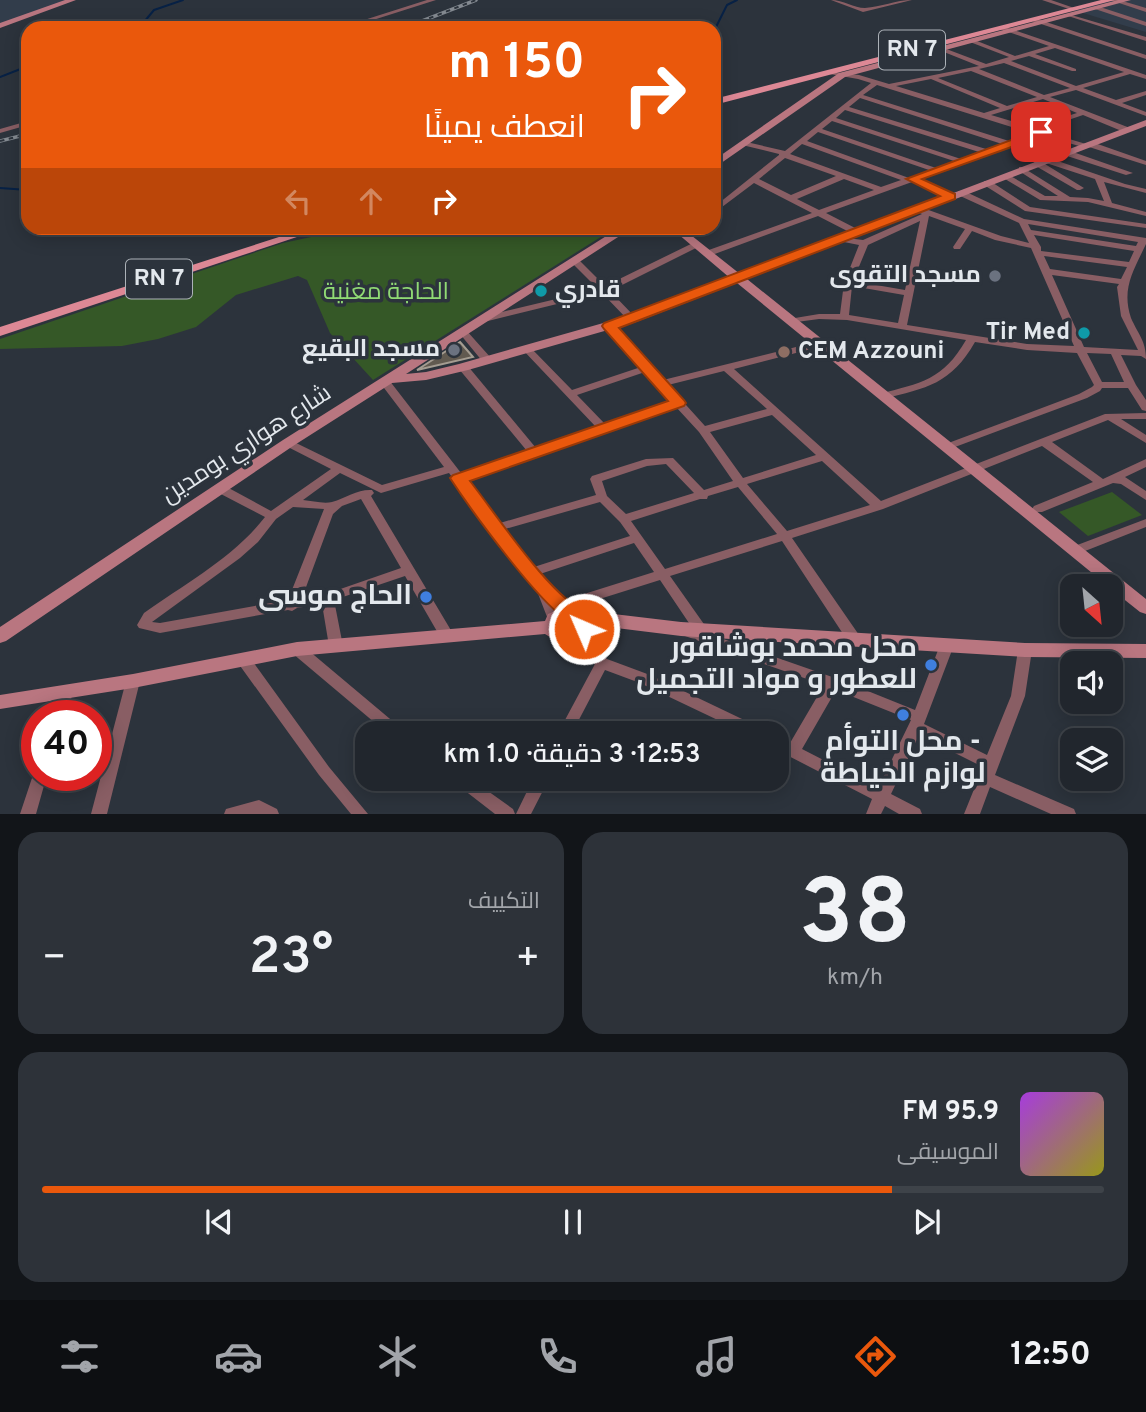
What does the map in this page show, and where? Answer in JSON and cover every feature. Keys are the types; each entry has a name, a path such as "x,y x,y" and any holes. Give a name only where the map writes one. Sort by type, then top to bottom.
{"main road":[{"name":"RN 7","path":"721,100 1118,0"},
{"name":"RN 7","path":"0,332 297,235"}],"street":[{"path":"0,26 72,0"},
{"path":"365,21 433,0"},
{"path":"838,0 866,10 909,0"},
{"path":"1045,0 1101,25 1146,40"},
{"path":"1072,12 1097,8 1118,0 1146,10"},
{"path":"1097,8 1146,24"},
{"path":"1101,25 1128,18"},
{"path":"1037,21 1146,59"},
{"path":"1026,36 1055,27"},
{"path":"974,45 1006,29 1146,77"},
{"path":"1094,42 1146,30"},
{"path":"826,72 857,74 941,49 974,45 1016,58"},
{"path":"890,86 986,66 1056,46"},
{"path":"1069,50 1079,47"},
{"path":"941,49 986,66"},
{"path":"1112,52 1122,49"},
{"path":"1133,53 1146,50"},
{"path":"956,55 967,52"},
{"path":"1030,54 1074,70"},
{"path":"1091,58 1101,55"},
{"path":"1120,68 1146,59"},
{"path":"1004,61 1115,103 1146,121"},
{"path":"972,69 1127,130"},
{"path":"984,115 1130,71"},
{"path":"857,74 1146,164"},
{"path":"721,159 842,75"},
{"path":"931,77 1006,108"},
{"path":"721,205 876,82"},
{"path":"1115,103 1146,93"},
{"path":"859,96 1010,144"},
{"path":"844,107 987,152"},
{"path":"1031,130 1083,113"},
{"path":"830,117 961,161"},
{"path":"913,128 930,118"},
{"path":"733,721 645,679 602,663 496,528 388,381 463,367 632,319 842,239 861,238 923,213 956,195 1146,121"},
{"path":"0,131 21,125"},
{"path":"816,129 936,170"},
{"path":"721,233 819,213 1041,132"},
{"path":"873,149 894,139"},
{"path":"800,141 1022,221 1143,244"},
{"path":"745,143 784,153 881,190"},
{"path":"1067,153 1129,173"},
{"path":"1004,176 1041,197 1109,205 1144,214 1141,190 1042,162"},
{"path":"1042,162 1080,188"},
{"path":"1109,182 1146,164"},
{"path":"1022,169 1070,199 1073,230"},
{"path":"792,198 844,176"},
{"path":"753,179 861,238"},
{"path":"1100,179 1109,205"},
{"path":"987,183 1028,209 1146,226"},
{"path":"923,213 1039,250 1130,265"},
{"path":"902,327 923,213"},
{"path":"1022,221 1039,250 1079,349 1099,385"},
{"path":"957,247 969,229"},
{"path":"1028,232 1143,244"},
{"name":"شارع هواري بومدين","path":"0,636 288,443 615,235"},
{"path":"484,319 604,290 694,238 1081,549 1146,596"},
{"path":"844,318 848,283 861,238"},
{"path":"1143,244 1122,282 1126,316 1145,355"},
{"path":"575,261 632,319"},
{"path":"1049,272 1122,282"},
{"path":"848,283 909,293"},
{"path":"796,320 844,318 1027,348 1145,355"},
{"path":"796,320 820,344 955,444 980,468 1038,509 1146,608"},
{"path":"609,326 703,430 741,484 786,536 854,639"},
{"path":"463,332 487,360"},
{"path":"888,395 935,381 948,374 962,358 971,340"},
{"path":"660,384 820,344"},
{"path":"527,349 604,429"},
{"path":"1115,352 1146,408"},
{"path":"463,367 536,454"},
{"path":"726,367 879,506"},
{"path":"569,394 646,369"},
{"path":"955,444 1083,396 1099,385 1131,385"},
{"path":"291,503 333,506 381,489 536,454 678,403"},
{"path":"703,430 773,411"},
{"path":"568,622 662,574 879,506 1109,416 1146,416"},
{"path":"1109,416 1146,440"},
{"path":"1044,442 1106,481 1124,481 1146,496"},
{"path":"288,443 381,489"},
{"path":"624,519 822,457"},
{"path":"701,630 624,519 602,497 596,479 662,460 673,462 703,496"},
{"path":"1038,509 1146,463"},
{"path":"339,469 272,516 254,539 236,555 149,616 144,625 160,628 292,606 327,598 409,570"},
{"path":"221,489 272,516"},
{"path":"363,494 447,636"},
{"path":"496,528 602,497"},
{"path":"292,606 328,512 333,506"},
{"path":"1081,549 1146,523"},
{"path":"531,572 637,538"},
{"path":"327,598 336,646"},
{"path":"0,702 133,681 297,649 568,622 1025,649 1146,651"},
{"path":"681,629 833,683 918,722 988,771 1069,814"},
{"path":"873,814 918,722 947,645"},
{"path":"297,649 383,721"},
{"path":"972,814 1018,696 1025,649"},
{"path":"243,659 324,771 361,814"},
{"path":"571,721 602,663"},
{"path":"99,814 133,681"},
{"path":"793,751 833,683"},
{"path":"64,700 66,692"},
{"path":"789,749 915,814"},
{"path":"28,814 35,791"},
{"path":"476,791 508,814"},
{"path":"523,814 535,791"},
{"path":"231,814 259,807 272,814"}],"shaded area":[{"path":"0,0 68,0 0,24"},
{"path":"1112,0 1146,0 1146,32 1073,10"}],"green space":[{"name":"الحاجة مغنية","path":"320,235 604,235 373,380 330,333 307,280 298,276 236,295 196,327 158,339 122,346 0,349 0,339 283,243"},
{"path":"1112,492 1142,515 1088,536 1059,512"}],"building":[{"path":"460,342 473,357 417,370"}],"waterway":[{"path":"145,21 154,10 183,0"},
{"path":"719,21 727,5 737,0"},
{"path":"0,77 21,69"},
{"path":"0,188 21,190"}],"railway":[{"path":"422,21 476,0"},
{"path":"0,141 21,136"}],"place":[{"name":"مسجد التقوى","path":"995,276"},
{"name":"قادري","path":"541,291"},
{"name":"Tir Med","path":"1084,333"},
{"name":"مسجد البقيع","path":"454,350"},
{"name":"CEM Azzouni","path":"784,352"},
{"name":"الحاج موسى","path":"426,597"},
{"name":"محل محمد بوشاقور للعطور و مواد التجميل","path":"931,665"},
{"name":"محل التوأم - لوازم الخياطة","path":"903,715"}],"route":[{"path":"584,629 580,617 569,614 541,585 459,478 536,454 678,403 609,326 951,197 912,179 1041,132"}]}
